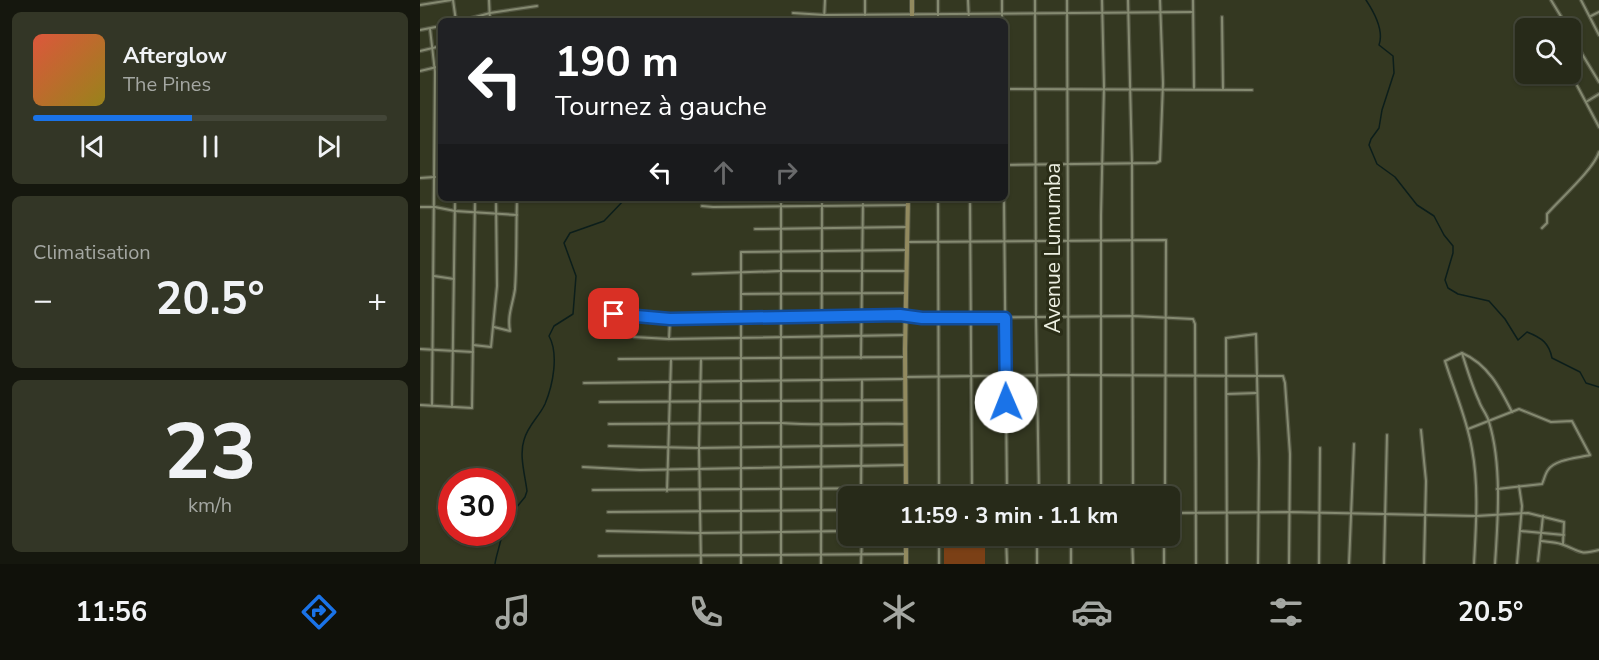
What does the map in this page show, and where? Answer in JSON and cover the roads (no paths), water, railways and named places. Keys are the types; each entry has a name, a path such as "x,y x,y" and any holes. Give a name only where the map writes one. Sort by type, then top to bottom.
{"main road":[{"path":"912,0 912,18"},
{"path":"906,486 908,201"},
{"path":"906,546 906,564"}],"street":[{"path":"420,5 452,0 455,18"},
{"path":"489,0 490,18"},
{"path":"824,18 825,0"},
{"path":"865,0 865,18"},
{"path":"938,0 938,18"},
{"path":"968,0 969,18"},
{"path":"1002,0 1002,18"},
{"path":"1035,0 1035,241 1039,486"},
{"name":"Avenue Lumumba","path":"1067,0 1069,486"},
{"path":"1101,486 1101,241 1104,88 1102,0"},
{"path":"1128,0 1132,164 1133,486"},
{"path":"1008,165 1132,164 1156,163 1161,160 1163,34 1160,0"},
{"path":"1193,0 1194,88"},
{"path":"1551,0 1562,18"},
{"path":"1581,0 1599,35"},
{"path":"472,18 537,6"},
{"path":"793,13 825,15 1192,12"},
{"path":"1590,16 1599,12"},
{"path":"1221,17 1224,90"},
{"path":"420,30 438,27"},
{"path":"430,28 434,67 435,179 432,405"},
{"path":"420,51 438,47"},
{"path":"1581,52 1599,82"},
{"path":"420,71 438,66"},
{"path":"1576,84 1599,127"},
{"path":"1008,89 1252,90"},
{"path":"1586,102 1599,94"},
{"path":"1542,228 1547,223 1546,214 1570,191 1596,160 1599,152"},
{"path":"420,178 438,180"},
{"path":"452,407 455,201"},
{"path":"420,405 472,408 476,262 475,201"},
{"path":"472,345 492,346 496,286 496,201"},
{"path":"493,327 510,331 508,320 515,288 517,201"},
{"path":"781,201 781,564"},
{"path":"821,564 822,201"},
{"path":"861,358 863,201"},
{"path":"938,201 939,486"},
{"path":"970,201 972,486"},
{"path":"1004,201 1007,486"},
{"path":"702,206 908,205"},
{"path":"420,207 517,215"},
{"path":"755,230 908,228"},
{"path":"907,242 1166,240 1165,486"},
{"path":"741,564 741,252 907,250"},
{"path":"693,274 907,270"},
{"path":"434,276 454,279"},
{"path":"741,294 906,293"},
{"path":"602,313 670,319 862,315 938,318 1132,316 1193,319 1195,324 1196,564"},
{"path":"669,339 670,319"},
{"path":"1227,564 1226,338 1256,334 1259,461 1258,564"},
{"path":"634,337 669,339 906,335"},
{"path":"420,349 473,352"},
{"path":"1462,353 1488,371 1502,391 1512,412"},
{"path":"1462,353 1480,404 1489,422 1496,461 1495,564"},
{"path":"1462,353 1445,361 1468,429 1472,450 1476,516 1474,564"},
{"path":"618,359 906,357"},
{"path":"667,491 671,360"},
{"path":"701,360 699,448 701,564"},
{"path":"584,383 862,381 1068,375 1283,376 1290,454 1289,564"},
{"path":"861,486 862,381"},
{"path":"1227,394 1256,393"},
{"path":"600,402 906,400"},
{"path":"1468,429 1520,409 1551,422 1572,421 1590,455 1566,460 1552,466 1542,484 1497,489"},
{"path":"609,424 906,424"},
{"path":"1421,430 1426,481 1424,564"},
{"path":"1384,564 1387,435"},
{"path":"1348,564 1354,444"},
{"path":"609,446 699,448 906,445"},
{"path":"1319,564 1320,448"},
{"path":"583,467 625,470 906,465"},
{"path":"1517,564 1521,514 1520,486"},
{"path":"593,490 838,489"},
{"path":"608,512 838,510"},
{"path":"1180,513 1289,512 1476,516 1521,514 1543,516 1564,522 1563,544"},
{"path":"1538,561 1543,516"},
{"path":"607,531 700,533 838,531"},
{"path":"1520,531 1564,535"},
{"path":"1541,541 1563,544 1570,549 1584,553 1599,550"},
{"path":"861,564 862,546"},
{"path":"939,546 939,564"},
{"path":"1006,546 1007,564"},
{"path":"1037,546 1037,564"},
{"path":"1071,546 1071,564"},
{"path":"1132,546 1133,564"},
{"path":"1164,546 1164,564"},
{"path":"599,556 906,554"}],"waterway":[{"path":"1366,0 1379,28 1379,45 1393,56 1394,73 1382,110 1379,128 1369,145 1377,164 1395,177 1417,205 1434,216 1453,246 1445,280 1448,288 1458,294 1489,301 1505,319 1518,340 1527,332 1537,336 1547,345 1552,358 1580,372 1586,383 1599,387"},
{"path":"516,508 527,491 522,459 526,435 545,404 554,370 554,352 549,336 554,326 573,314 576,276 564,243 570,233 604,221 623,201"},
{"path":"495,564 499,546"}]}
